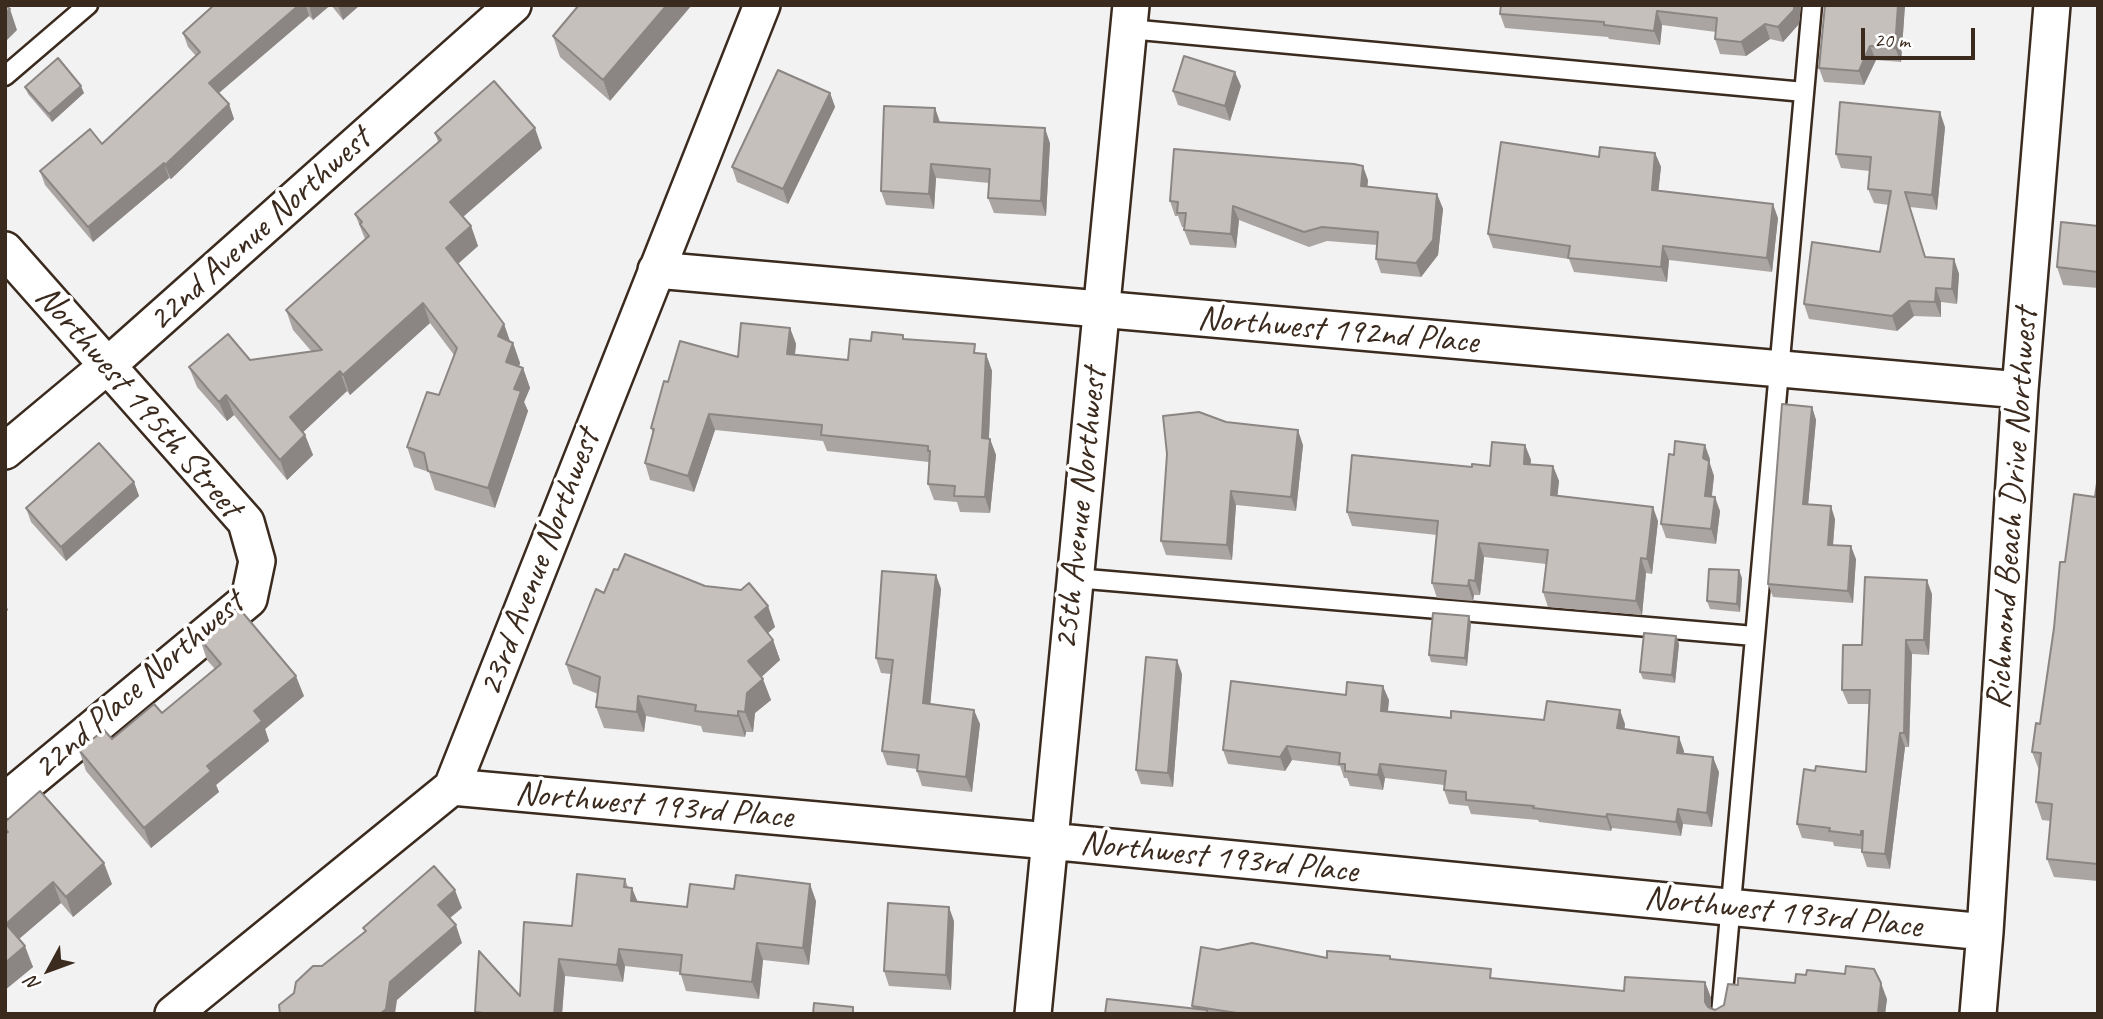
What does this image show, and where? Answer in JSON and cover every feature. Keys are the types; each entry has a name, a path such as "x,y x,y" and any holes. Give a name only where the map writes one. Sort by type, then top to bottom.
{"street":[{"name":"22nd Avenue Northwest","path":"5,451 107,366 513,5"},
{"name":"23rd Avenue Northwest","path":"173,1014 452,787 762,5"},
{"name":"Richmond Beach Drive Northwest","path":"1978,1014 2020,390 2052,5"},
{"name":"25th Avenue Northwest","path":"1033,1014 1130,17"},
{"name":"Northwest 195th Street","path":"5,250 246,522 257,561"},
{"name":"Northwest 192nd Place","path":"656,270 2020,390"},
{"name":"22nd Place Northwest","path":"5,801 249,599 257,561"},
{"name":"Northwest 193rd Place","path":"452,787 1049,841 1985,932"}],"lane":[{"path":"5,76 88,5"},
{"path":"1721,1014 1812,5"},
{"path":"1130,17 1804,92"},
{"path":"1075,578 1754,636"}],"building":[{"path":"214,5 299,5 209,83 229,104 165,165 164,163 88,227 40,171 90,129 102,144 200,52 183,33"},
{"path":"579,5 667,5 603,80 553,36"},
{"path":"1501,5 1794,5 1794,10 1778,27 1765,24 1741,42 1715,39 1717,18 1657,11 1654,31 1604,25 1604,22 1500,14"},
{"path":"1825,5 1898,5 1895,48 1870,46 1859,71 1819,68"},
{"path":"1184,56 1235,72 1225,106 1173,91"},
{"path":"58,58 81,86 49,114 25,87"},
{"path":"778,70 830,93 783,189 732,167"},
{"path":"494,81 535,128 450,202 471,226 446,248 504,324 498,336 513,343 506,362 523,368 514,389 521,391 488,488 428,471 424,453 407,447 427,392 439,395 457,348 423,303 343,375 340,371 290,417 305,435 280,460 226,395 219,402 189,367 228,334 250,360 322,350 286,310 369,236 355,214 441,140 435,133"},
{"path":"1840,102 1940,112 1932,195 1905,192 1925,257 1954,259 1952,289 1936,288 1935,302 1909,301 1892,316 1804,304 1812,242 1880,252 1891,191 1868,189 1871,157 1836,154"},
{"path":"884,106 935,108 934,122 1045,128 1041,201 988,198 990,169 931,164 929,194 881,191"},
{"path":"1501,142 1599,157 1600,147 1655,153 1652,190 1773,204 1767,258 1663,246 1661,267 1568,258 1570,246 1488,234"},
{"path":"1174,149 1363,166 1361,186 1437,194 1433,240 1416,263 1376,259 1378,232 1322,227 1304,232 1233,206 1231,234 1184,230 1186,213 1177,213 1178,202 1170,201"},
{"path":"2061,222 2098,226 2098,272 2057,267"},
{"path":"741,323 790,328 787,354 848,360 850,339 871,341 872,332 903,335 903,339 975,344 974,353 986,354 982,438 990,439 985,497 954,496 955,486 928,484 928,446 821,435 822,425 709,414 688,476 645,463 664,381 668,382 680,341 738,357"},
{"path":"1782,404 1812,407 1803,504 1831,506 1828,545 1851,546 1848,591 1768,584"},
{"path":"1199,412 1226,422 1298,430 1291,497 1231,491 1227,545 1161,541 1167,454 1163,416"},
{"path":"1675,441 1705,445 1703,458 1709,461 1705,496 1715,497 1711,529 1661,524 1669,454 1674,455"},
{"path":"1492,442 1525,445 1524,464 1553,466 1551,495 1653,507 1647,559 1641,558 1636,601 1543,592 1548,550 1479,543 1475,581 1469,580 1468,586 1432,583 1438,521 1347,512 1352,455 1472,467 1472,464 1490,466"},
{"path":"99,443 134,482 61,547 26,508"},
{"path":"2097,483 2098,864 2047,859 2052,804 2036,802 2041,753 2032,752 2036,723 2040,724 2054,628 2060,562 2065,562 2074,494 2095,497"},
{"path":"625,554 705,586 741,590 749,583 768,606 755,617 773,640 748,661 763,679 747,693 745,712 738,711 738,716 695,711 696,705 638,696 637,712 596,707 600,677 566,664 596,589 604,593 614,569 618,570"},
{"path":"1709,569 1739,570 1737,604 1707,601"},
{"path":"882,571 936,575 923,703 974,710 966,777 917,771 919,755 882,751 893,660 876,658"},
{"path":"1865,577 1927,580 1924,640 1906,640 1904,733 1900,733 1885,854 1862,852 1863,831 1861,835 1797,824 1804,769 1815,771 1816,766 1866,772 1870,690 1842,690 1843,645 1862,645"},
{"path":"238,607 296,676 254,711 262,721 207,766 211,771 144,828 79,750 104,730 112,739 154,704 162,713 221,664 200,639"},
{"path":"1433,613 1469,616 1465,658 1429,655"},
{"path":"1644,633 1676,636 1672,675 1640,672"},
{"path":"1146,657 1177,660 1168,773 1136,770"},
{"path":"1231,681 1346,695 1347,682 1383,686 1381,711 1451,718 1451,711 1544,720 1547,701 1620,710 1617,728 1679,737 1677,753 1713,757 1707,813 1678,809 1676,822 1607,814 1606,817 1533,808 1534,806 1466,800 1466,792 1444,790 1446,771 1380,764 1378,775 1345,771 1345,764 1339,764 1340,753 1287,746 1280,757 1223,750"},
{"path":"40,791 104,863 66,897 53,882 6,924 25,946 5,963 5,834 8,832 5,822"},
{"path":"434,866 455,890 438,905 456,925 390,982 386,1009 380,1014 280,1014 279,1005 294,993 296,982 313,966 322,966 366,931 363,928"},
{"path":"577,874 625,879 624,887 632,888 631,901 687,907 690,884 734,889 736,875 810,884 803,948 757,943 752,982 680,974 682,955 619,949 617,965 559,959 554,1014 475,1012 479,951 520,996 524,922 572,926"},
{"path":"888,903 949,907 946,975 884,971"},
{"path":"1252,943 1327,958 1327,951 1390,956 1390,959 1491,969 1490,978 1624,991 1625,977 1705,982 1705,1002 1715,1010 1724,1005 1728,984 1738,985 1738,978 1795,983 1796,974 1806,975 1807,970 1845,974 1846,966 1874,969 1881,983 1878,1014 1243,1014 1192,1006 1201,947 1218,950"},
{"path":"1107,999 1207,1010 1207,1014 1105,1014"},
{"path":"814,1003 853,1007 853,1014 813,1014"}]}
